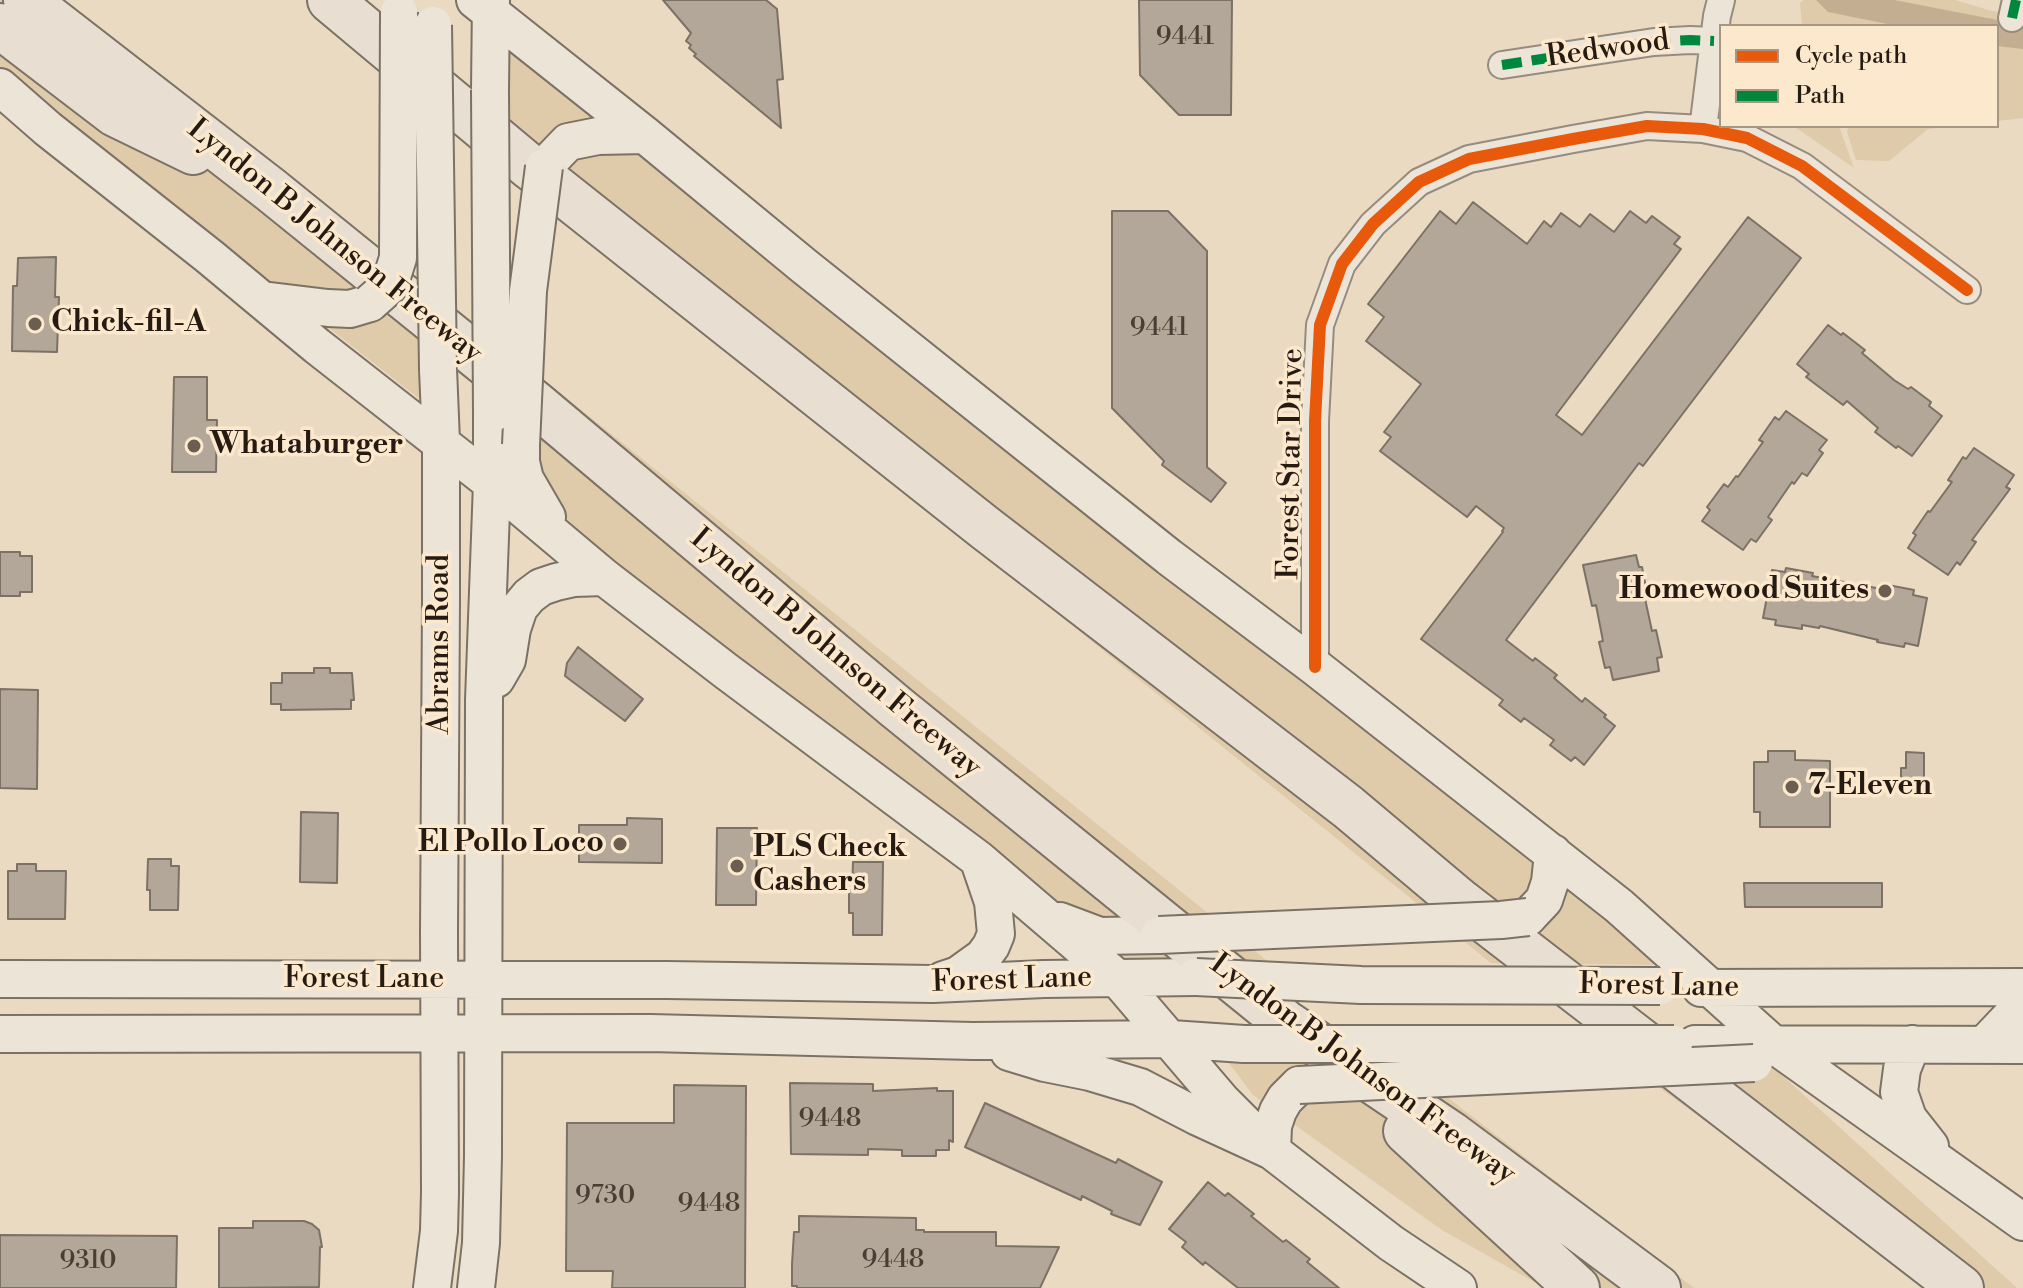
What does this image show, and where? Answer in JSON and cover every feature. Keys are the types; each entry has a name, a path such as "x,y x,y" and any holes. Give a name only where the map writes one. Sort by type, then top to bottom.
{"highway":[{"name":"Lyndon B Johnson Freeway","path":"26,0 271,190 537,405 896,707 1286,1023 1451,1134 1658,1288"},
{"path":"330,0 531,168 984,527 1348,807 1461,902 1961,1288"},
{"path":"0,26 115,114 271,190"},
{"path":"1286,1023 1577,1288"}],"main road":[{"name":"Abrams Road","path":"476,1288 481,1243 484,700 492,483 490,90 486,5"},
{"path":"486,5 804,266 1157,548 1315,667 1619,906 1710,988 1776,1068 1851,1100 2023,1222"},
{"name":"Abrams Road","path":"416,9 441,441 439,1218 432,1288"},
{"path":"262,300 350,309 370,303 389,286 398,258 416,9"},
{"path":"0,87 317,346 441,441 604,577 978,859 1117,978 1222,1101 1272,1151 1391,1243 1458,1288"},
{"path":"561,541 525,479 521,462 528,291 544,167 568,142 598,136 645,135"},
{"path":"484,700 507,660 519,608 529,596 541,587 556,582 604,577"},
{"path":"1043,914 1100,936 1528,917 1544,900 1550,882 1553,853"},
{"path":"933,984 958,975 975,963 991,946 996,934 993,902 978,859"},
{"name":"Forest Lane","path":"0,979 667,980 933,984 1196,977 1361,985 2023,987"},
{"path":"15,1034 74,979"},
{"path":"1984,1045 2023,1007"},
{"name":"Forest Lane","path":"15,1034 650,1033 973,1041 1171,1039 1244,1044 1695,1044 1764,1054 1912,1044 2023,1045"},
{"path":"973,1041 1140,1087 1272,1151"},
{"path":"1912,1044 1902,1069 1899,1092 1908,1118 1952,1172"},
{"path":"1272,1151 1273,1126 1278,1111 1299,1085 1764,1054"}],"street":[{"path":"1703,129 1721,0"},
{"name":"Redwood","path":"1502,65 1654,42 1714,41"},
{"name":"Forest Star Drive","path":"1315,667 1315,421 1320,325 1342,264 1373,224 1419,182 1469,159 1647,126 1703,129 1747,138 1802,166 1967,290"}],"shaded area":[{"path":"0,0 51,0 429,295 426,404 0,70"},
{"path":"1804,0 1955,0 1992,11 2023,14 2023,118 1999,121 1999,24 1802,24 1800,3"},
{"path":"1816,0 1894,0 2023,23 2023,49 1999,46 1999,24 1887,24 1828,12"},
{"path":"500,40 1073,506 1675,965 1491,963 498,163"},
{"path":"1840,128 1854,168 1798,129"},
{"path":"1848,128 1937,128 1928,129 1889,161 1856,160"},
{"path":"498,343 1270,963 1113,966 496,467"},
{"path":"1753,1049 2017,1288 1935,1288 1613,1054"},
{"path":"1390,1053 1694,1288 1545,1288 1442,1230 1253,1095 1223,1055"}],"building":[{"path":"663,0 766,0 777,9 783,79 777,80 781,128 694,56 696,54 686,41 691,33"},
{"path":"1139,0 1232,0 1231,115 1179,115 1140,75"},
{"path":"1473,202 1527,244 1544,221 1551,227 1561,213 1580,227 1590,214 1614,232 1630,211 1646,223 1652,216 1680,237 1674,244 1681,249 1556,415 1582,435 1748,217 1801,258 1643,466 1639,463 1506,640 1557,675 1554,678 1582,702 1585,698 1615,726 1584,765 1575,757 1571,761 1550,745 1554,740 1524,718 1521,722 1499,705 1503,700 1421,639 1504,528 1476,506 1467,517 1380,451 1391,437 1384,432 1421,384 1366,341 1384,317 1368,304 1440,211 1456,224"},
{"path":"1112,211 1168,211 1207,251 1207,467 1226,483 1211,502 1162,465 1164,461 1112,408"},
{"name":"Chick-fil-A","path":"56,257 55,297 59,297 57,352 12,351 13,286 17,286 18,258"},
{"path":"1828,325 1865,350 1862,353 1894,380 1908,389 1911,387 1931,402 1929,406 1942,416 1912,456 1875,432 1878,428 1847,401 1843,405 1806,377 1809,374 1797,364"},
{"name":"Whataburger","path":"174,377 207,377 207,420 217,420 216,472 172,472"},
{"path":"1786,411 1827,440 1819,450 1823,453 1807,476 1802,473 1794,484 1792,482 1768,517 1772,520 1756,542 1751,539 1743,550 1702,521 1710,510 1707,507 1724,484 1728,487 1738,477 1763,442 1759,440 1775,417 1779,420"},
{"path":"1974,448 2014,475 2006,487 2010,489 1972,540 1976,542 1960,565 1957,562 1948,575 1908,548 1916,535 1913,533 1952,482 1948,480 1963,457 1966,459"},
{"path":"0,552 20,552 20,556 32,556 32,592 20,592 20,596 0,596"},
{"path":"1636,555 1639,567 1642,567 1652,631 1656,630 1662,657 1657,658 1659,671 1613,680 1610,667 1605,668 1596,605 1592,606 1583,565"},
{"path":"1786,568 1887,590 1888,585 1914,590 1913,595 1927,598 1918,646 1877,642 1820,626 1802,625 1802,629 1775,625 1776,620 1763,618 1772,570 1785,572"},
{"path":"578,647 643,699 625,721 565,676 567,663"},
{"path":"314,668 330,668 330,673 352,673 354,700 351,700 351,709 281,710 281,704 271,704 271,683 282,683 282,673 314,673"},
{"path":"0,689 38,690 37,789 0,788"},
{"name":"7-Eleven","path":"1768,751 1795,751 1795,760 1830,761 1830,827 1760,827 1760,812 1754,812 1754,762 1768,762"},
{"path":"1906,752 1924,753 1924,795 1907,795 1907,790 1901,790 1901,768 1906,768"},
{"path":"301,812 338,813 337,883 300,882"},
{"name":"El Pollo Loco","path":"627,818 662,819 662,863 579,862 579,825 627,825"},
{"name":"PLS Check Cashers","path":"717,828 757,828 756,905 716,905"},
{"path":"148,859 171,859 171,866 179,866 178,910 150,910"},
{"path":"853,862 883,862 882,935 853,935 849,890 852,890"},
{"path":"17,864 36,864 36,871 66,871 65,919 8,919 8,871 17,871"},
{"path":"1744,883 1882,883 1882,907 1745,907"},
{"path":"790,1083 873,1084 873,1091 937,1088 937,1091 953,1091 953,1142 949,1140 949,1150 936,1150 936,1156 902,1156 902,1150 868,1149 868,1155 791,1154"},
{"path":"674,1085 746,1086 745,1288 612,1288 613,1271 566,1271 567,1123 674,1123"},
{"path":"985,1103 1116,1163 1118,1159 1162,1182 1140,1225 1111,1214 1112,1211 1082,1196 1081,1200 965,1147"},
{"path":"1208,1182 1225,1196 1228,1193 1283,1242 1286,1240 1310,1259 1307,1262 1339,1288 1238,1288 1205,1262 1203,1265 1182,1247 1186,1242 1169,1229"},
{"path":"799,1216 916,1218 916,1230 924,1232 996,1232 996,1246 1059,1247 1040,1288 797,1288 792,1286 792,1264 794,1232 799,1232"},
{"path":"253,1221 304,1221 319,1230 322,1247 319,1287 219,1288 219,1228 253,1228"},
{"path":"0,1235 177,1236 176,1288 0,1288"}],"marked path":[{"path":"2012,18 2016,0"},
{"path":"1502,65 1654,42 1714,41"}],"cycle path":[{"path":"1315,667 1315,421 1320,325 1342,264 1373,224 1419,182 1469,159 1573,139 1647,126 1703,129 1747,138 1802,166 1967,290"}],"place":[{"name":"Chick-fil-A","path":"35,324"},
{"name":"Whataburger","path":"194,446"},
{"name":"Homewood Suites","path":"1885,591"},
{"name":"7-Eleven","path":"1792,787"},
{"name":"El Pollo Loco","path":"620,844"},
{"name":"PLS Check Cashers","path":"737,866"}]}
